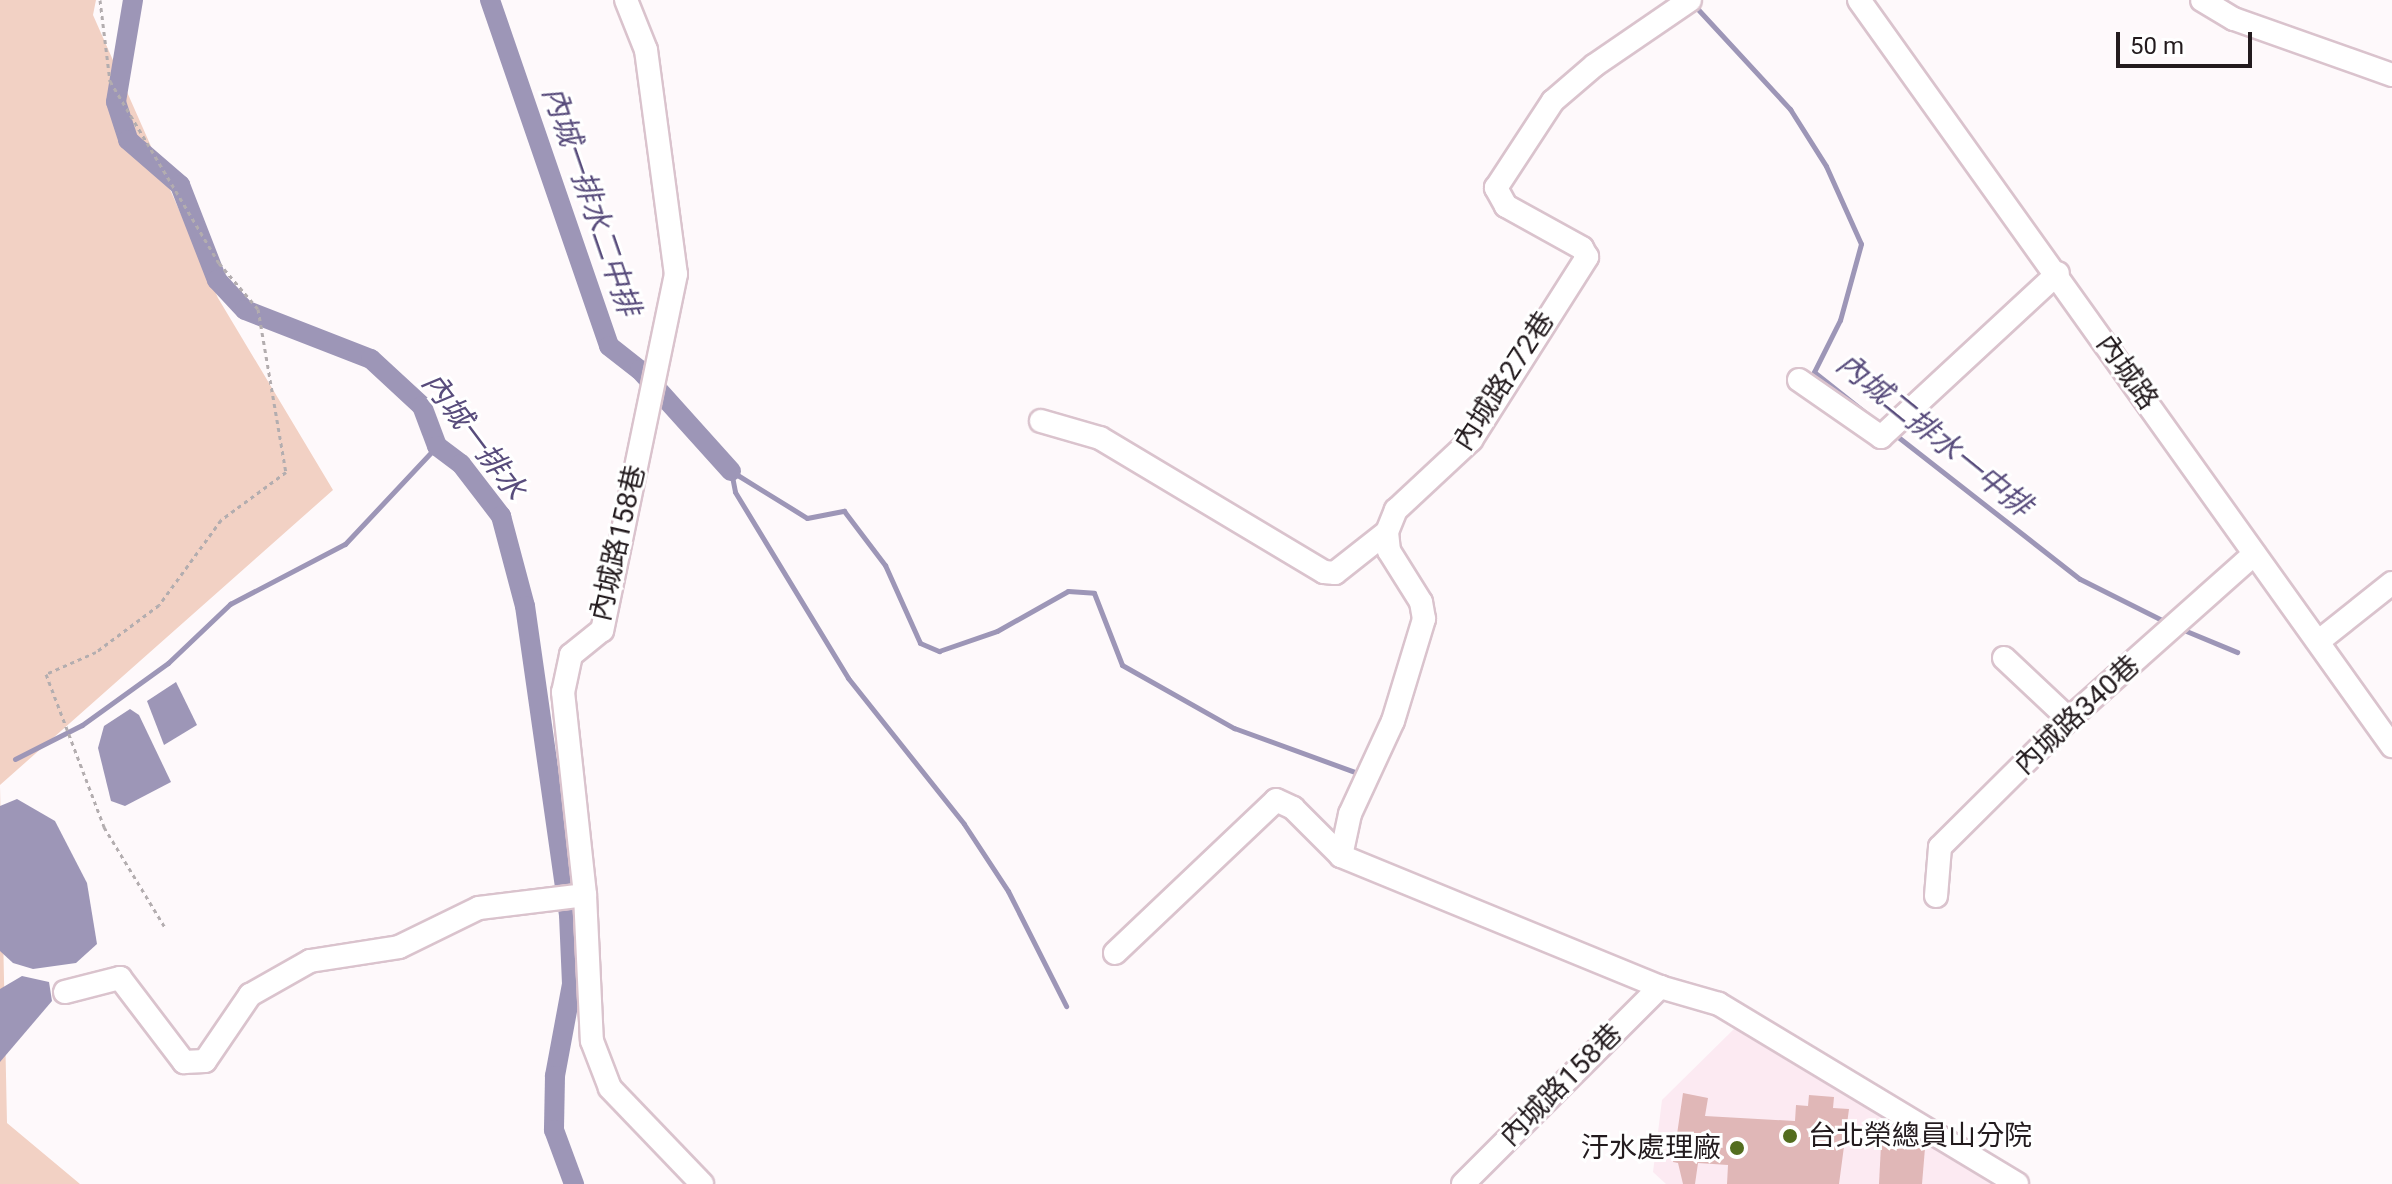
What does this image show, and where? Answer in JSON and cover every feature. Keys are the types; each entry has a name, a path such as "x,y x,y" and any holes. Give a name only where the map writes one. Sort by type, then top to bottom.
{"street":[{"name":"內城路158巷","path":"626,0 646,50 676,274 602,630 571,655 563,692 592,1041 610,1088 702,1184"},
{"name":"內城路272巷","path":"1387,532 1396,510 1471,440 1587,257 1582,248 1506,206 1496,188 1553,101 1595,65 1690,0"},
{"path":"2202,0 2234,19 2392,75"},
{"name":"內城路","path":"1867,3 2392,746"},
{"path":"1799,380 1881,437 2058,273"},
{"path":"1041,421 1100,438 1324,572 1335,573 1387,532 1395,568 1421,602 1424,619 1393,721 1350,814 1341,856"},
{"name":"內城路340巷","path":"1936,896 1940,847 2069,719 2254,554"},
{"path":"2319,641 2392,583"},
{"path":"2004,658 2069,719"},
{"path":"1115,953 1276,800 1293,808 1341,856 1660,987 1719,1004 2017,1184"},
{"path":"65,992 120,978 184,1062 205,1061 250,995 310,961 399,947 479,908 580,895"},
{"name":"內城路158巷","path":"1463,1184 1660,987"}],"path":[{"path":"100,0 110,81 219,263 258,309 286,472 221,520 159,605 96,652 46,674 104,827 166,929"}],"shaded area":[{"path":"0,0 96,0 93,15 218,298 333,490 0,785"},
{"path":"176,682 197,725 164,745 147,701"},
{"path":"130,709 139,715 171,782 125,806 111,801 98,748 104,726"},
{"path":"0,786 7,1123 80,1184 0,1184"},
{"path":"17,799 55,821 87,883 97,944 76,963 33,969 13,963 0,951 0,806"},
{"path":"22,976 49,982 52,1001 0,1062 0,989"},
{"name":"台北榮總員山分院","path":"1739,1024 2003,1184 1666,1184 1653,1172 1662,1100"}],"building":[{"path":"1683,1093 1708,1098 1705,1116 1795,1121 1796,1105 1808,1106 1809,1095 1834,1097 1833,1108 1849,1109 1839,1184 1727,1184 1728,1165 1698,1163 1695,1184 1683,1184 1678,1163 1673,1162"},
{"path":"1881,1145 1925,1148 1922,1184 1879,1184"}],"waterway":[{"name":"內城一排水","path":"133,0 116,102 128,140 180,185 217,280 245,310 371,359 422,406 437,446 461,464 501,516 525,606 569,915 572,984 555,1076 554,1130 574,1184"},
{"name":"內城一排水二中排","path":"490,0 609,346 640,370 731,471"},
{"name":"內城二排水一中排","path":"1694,5 1790,109 1826,166 1861,244 1840,320 1814,372 1872,418"},
{"name":"內城二排水一中排","path":"1893,433 2080,579 2166,622"},
{"path":"15,759 82,725 168,663 230,604 345,544 437,446"},
{"path":"731,471 807,518 844,511 885,565 920,643 939,651 997,631 1068,591 1094,593 1122,665 1234,728 1355,772"},
{"path":"731,471 735,492 848,678 964,824 1008,891 1066,1006"},
{"name":"內城二排水一中排","path":"2179,628 2237,652"}],"place":[{"name":"台北榮總員山分院","path":"1790,1136"},
{"name":"汙水處理廠","path":"1737,1148"}]}
